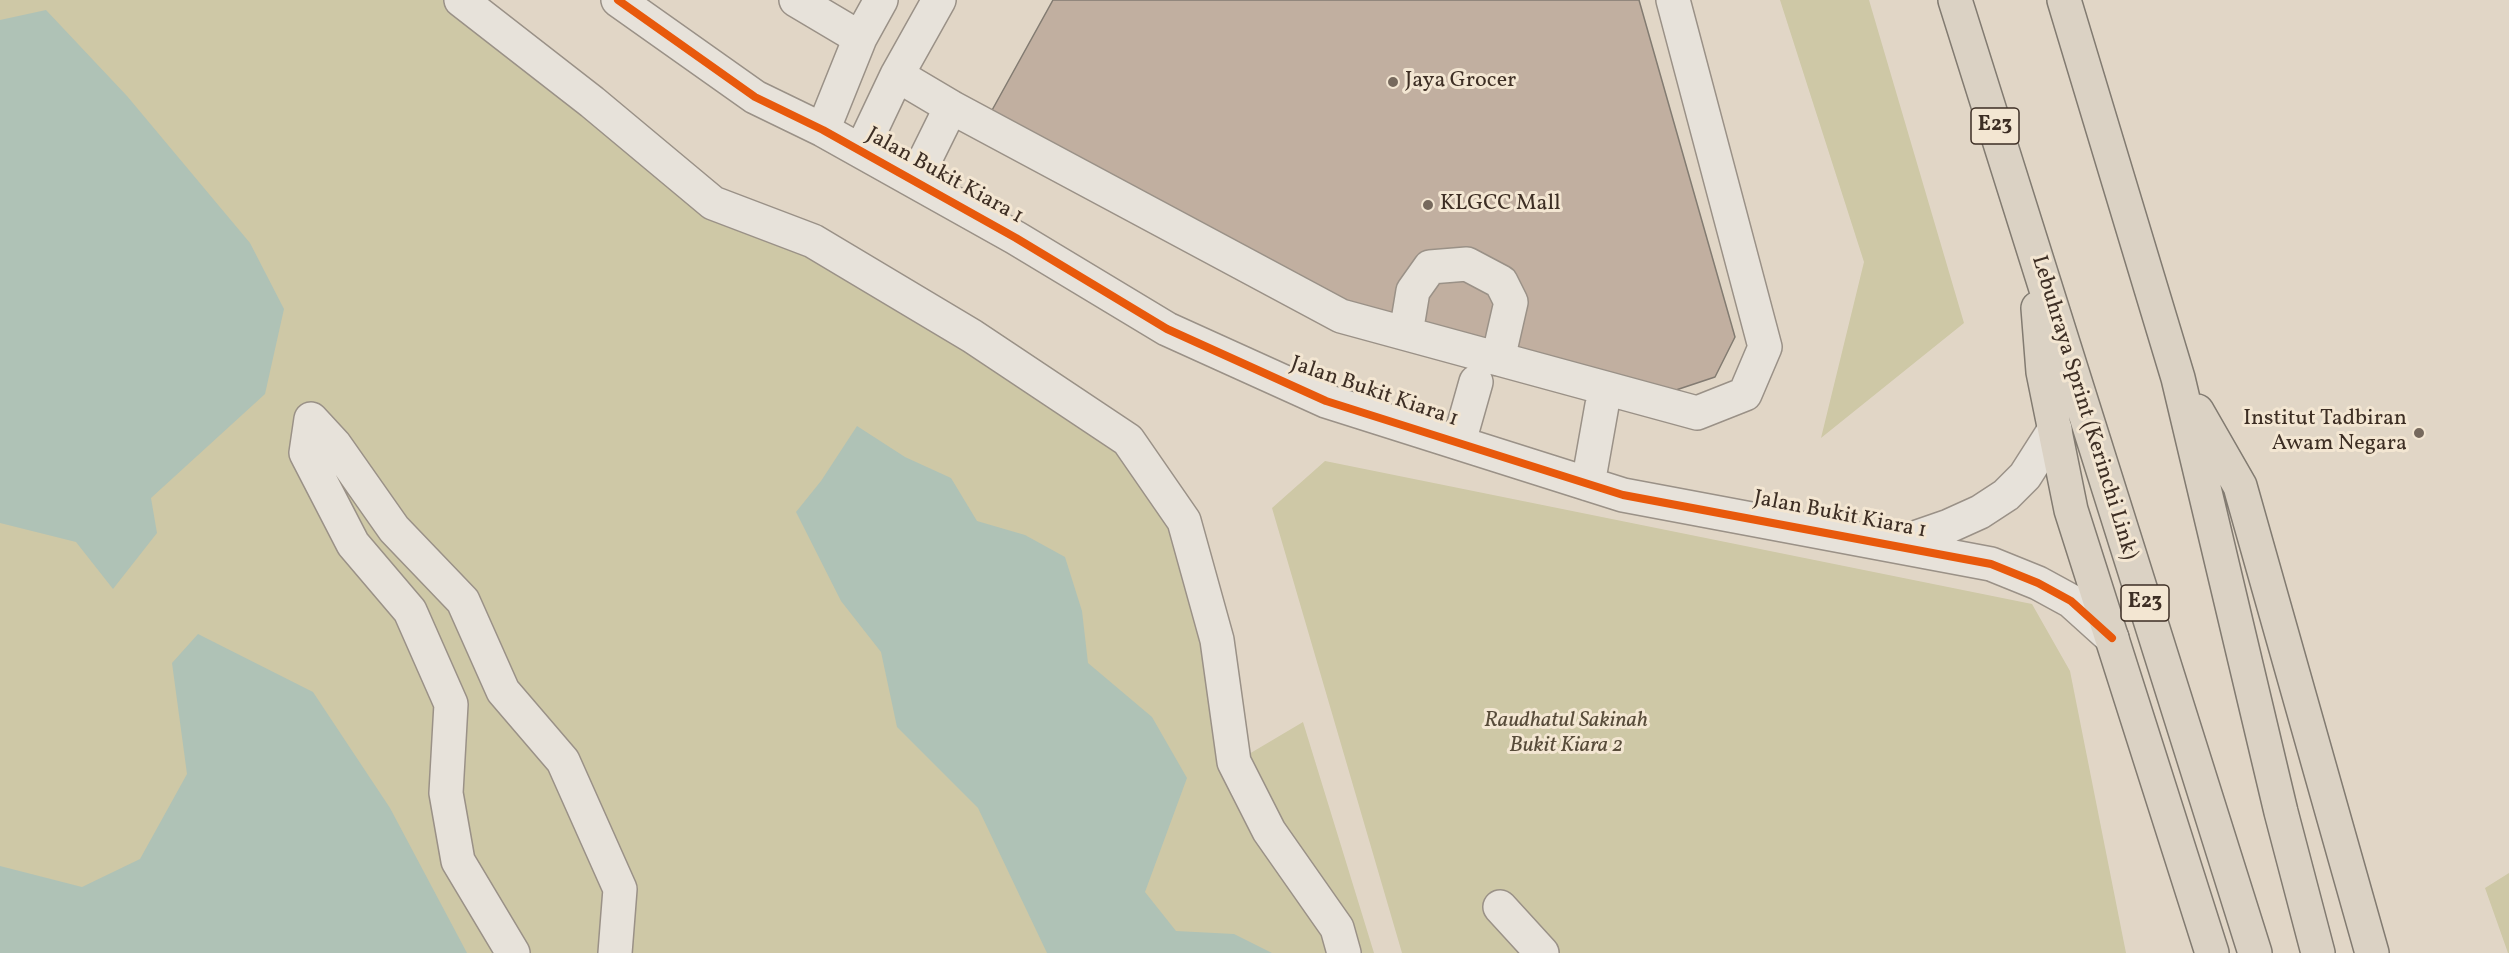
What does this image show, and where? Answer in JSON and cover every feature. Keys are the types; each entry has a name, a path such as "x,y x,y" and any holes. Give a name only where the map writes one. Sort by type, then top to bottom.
{"highway":[{"name":"Lebuhraya Sprint (Kerinchi Link)","path":"1955,0 2255,953"},
{"path":"2064,0 2178,378 2281,812 2318,953"},
{"path":"2034,252 2043,372 2071,510 2212,953"},
{"path":"2178,378 2240,486 2372,953"}],"street":[{"path":"461,0 592,102 712,203 813,241 972,336 1128,440 1184,521 1217,640 1234,762 1269,831 1337,928 1344,953"},
{"name":"Jalan Bukit Kiara 1","path":"618,0 755,97 823,130 915,180 1167,329 1326,401 1623,495 1896,544 1991,564 2038,583 2071,601 2112,638"},
{"path":"796,0 860,38"},
{"path":"823,130 860,38 881,0"},
{"path":"861,152 897,75 939,0"},
{"path":"897,75 951,107 1341,316 1697,413 1745,394 1765,347 1673,0"},
{"path":"915,180 951,107"},
{"path":"1406,333 1413,291 1430,267 1467,264 1501,282 1511,303 1498,358"},
{"path":"1459,442 1476,382"},
{"path":"1588,484 1602,405"},
{"path":"513,953 458,861 446,793 451,704 410,611 353,544 306,453 311,420 334,445 394,529 463,601 503,691 563,761 620,889 615,953"},
{"name":"Jalan Bukit Kiara 1","path":"1896,544 1949,526 1980,512 2006,495 2025,476 2055,429"},
{"path":"1500,907 1542,953"}],"green space":[{"path":"0,0 485,0 724,195 865,254 983,322 1088,392 1131,427 1157,453 1249,754 1303,722 1374,953 0,953"},
{"path":"1780,0 1869,0 1964,323 1821,438 1864,262"},
{"name":"Raudhatul Sakinah Bukit Kiara 2","path":"1325,461 2032,604 2070,671 2126,953 1402,953 1272,508"},
{"path":"2509,873 2509,953 2508,953 2485,888"}],"shaded area":[{"path":"46,10 127,96 250,243 284,309 265,394 151,498 157,533 113,589 76,542 0,523 0,20"},
{"path":"857,426 905,457 951,478 977,521 1025,535 1065,557 1082,611 1088,663 1152,717 1187,778 1145,892 1176,931 1234,934 1272,953 1047,953 978,808 897,727 881,652 841,601 796,512 821,481"},
{"path":"198,634 313,692 390,808 467,953 0,953 0,866 82,887 140,859 187,774 172,663"}],"building":[{"name":"KLGCC Mall","path":"1053,0 1639,0 1735,337 1715,377 1658,396 1327,298 991,112"}],"cycle path":[{"path":"618,0 755,97 823,130 1016,238 1167,329 1326,401 1623,495 1991,564 2038,583 2071,601 2112,638"}],"place":[{"name":"Jaya Grocer","path":"1393,82"},
{"name":"KLGCC Mall","path":"1428,205"},
{"name":"Institut Tadbiran Awam Negara","path":"2419,433"}]}
